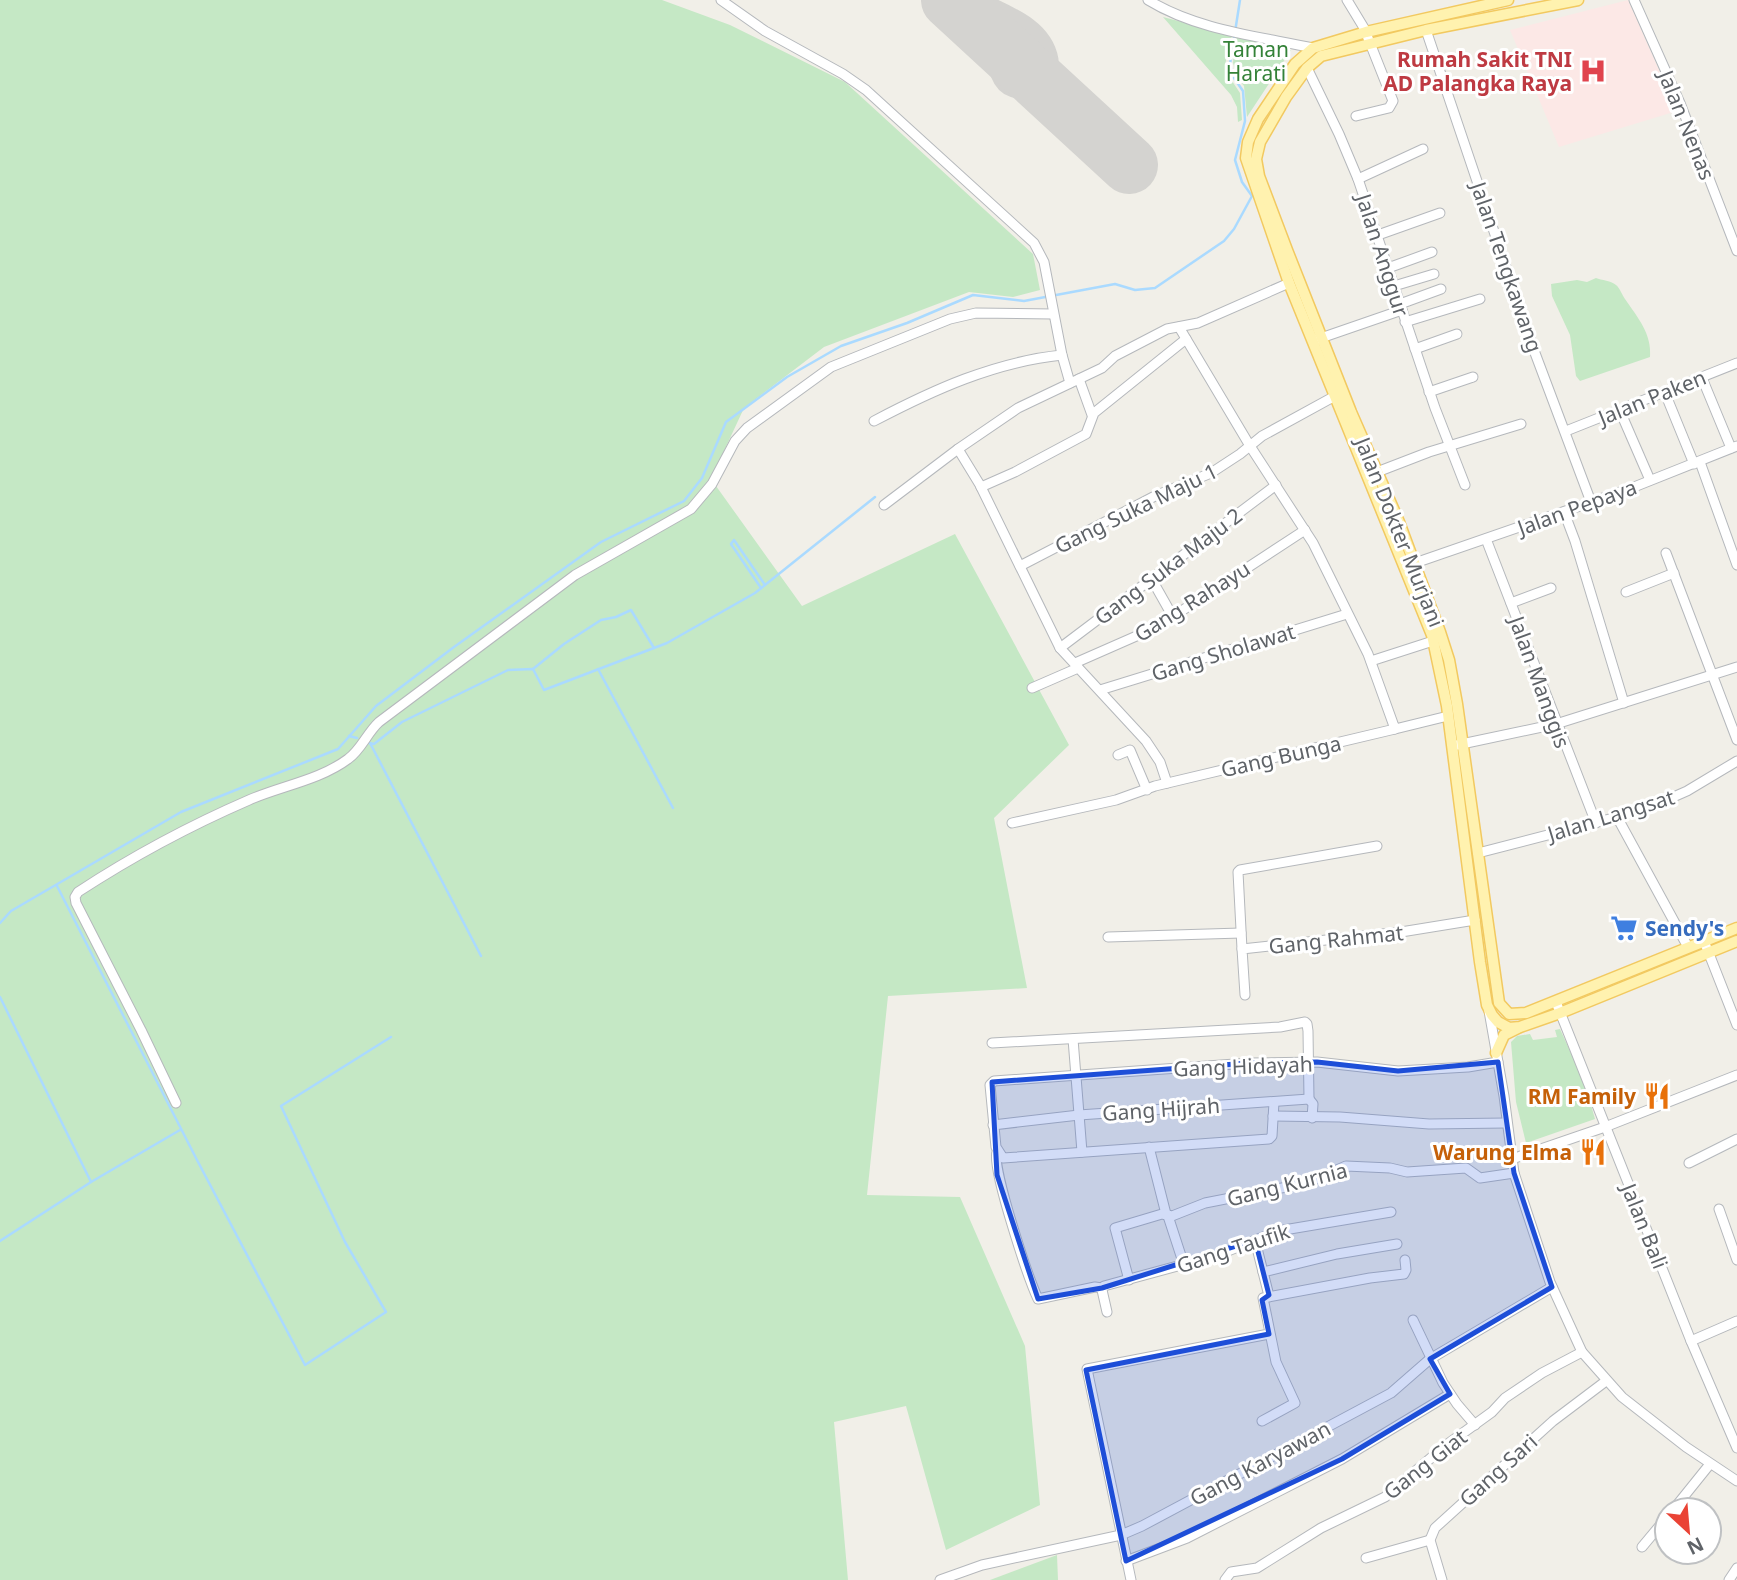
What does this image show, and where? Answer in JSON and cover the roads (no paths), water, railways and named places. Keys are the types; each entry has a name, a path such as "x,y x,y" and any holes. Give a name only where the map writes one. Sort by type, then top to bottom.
{"main road":[{"path":"1301,66 1368,38 1474,4 1508,0"},
{"path":"1313,48 1426,30 1578,0"},
{"name":"Jalan Dokter Murjani","path":"1313,48 1260,142 1256,177 1433,641 1478,853 1499,1003 1509,1014 1515,1015 1556,1002"},
{"name":"Jalan Dokter Murjani","path":"1275,230 1289,284 1318,339 1335,396 1377,472 1415,563 1449,660 1471,886 1487,1005 1498,1022 1509,1028 1520,1027"},
{"path":"1471,886 1482,884"},
{"path":"1556,1002 1737,928"},
{"path":"1497,1057 1504,1035 1520,1027 1737,941"}],"street":[{"path":"721,0 765,31 843,74 866,90 1034,243 1044,262 1062,355 1093,415"},
{"path":"1148,0 1172,13 1202,24 1313,48"},
{"path":"1348,0 1368,38 1393,101 1389,108 1356,116"},
{"name":"Jalan Nenas","path":"1634,0 1680,103 1737,251"},
{"name":"Jalan Tengkawang","path":"1426,30 1535,353 1591,502"},
{"name":"Jalan Anggur","path":"1301,66 1339,134 1358,179 1429,392 1465,485"},
{"path":"1358,179 1423,149"},
{"path":"1378,235 1440,213"},
{"path":"1388,268 1432,252"},
{"path":"1394,286 1434,274"},
{"path":"884,505 1018,408 1102,368 1115,356 1167,329 1210,318 1289,284"},
{"path":"1318,339 1441,289"},
{"path":"1405,322 1479,299"},
{"path":"176,1103 76,903 78,892 162,840 198,822 348,760 379,722 524,611 575,575 691,509 712,484 735,441 747,428 831,367 950,318 976,313 1053,314"},
{"path":"1179,327 1250,446 1305,530 1371,661 1395,729"},
{"path":"1415,349 1457,334"},
{"path":"981,487 1015,472 1086,433 1093,415 1186,339"},
{"path":"874,421 918,397 971,376 1023,360 1062,355"},
{"name":"Jalan Paken","path":"1566,431 1737,363"},
{"path":"1429,392 1473,377"},
{"path":"1702,377 1734,447"},
{"path":"1665,393 1697,463 1737,565"},
{"name":"Gang Suka Maju 1","path":"1020,566 1155,496 1211,473 1281,425 1335,396"},
{"path":"1620,411 1650,480"},
{"path":"1377,472 1521,424"},
{"name":"Jalan Pepaya","path":"1415,563 1564,512 1734,447"},
{"path":"958,449 981,487 1060,648 1146,741 1160,762 1167,783"},
{"name":"Gang Suka Maju 2","path":"1060,648 1276,485"},
{"path":"1564,512 1624,703"},
{"name":"Gang Rahayu","path":"1032,688 1142,635 1305,530"},
{"name":"Jalan Manggis","path":"1486,539 1595,823"},
{"path":"1666,553 1737,740"},
{"path":"1626,592 1674,573"},
{"path":"1151,578 1173,617"},
{"path":"1511,603 1551,588"},
{"name":"Gang Sholawat","path":"1100,690 1347,614"},
{"path":"1371,661 1433,641"},
{"path":"1457,745 1556,724 1737,667"},
{"name":"Gang Bunga","path":"1012,823 1116,800 1167,783 1448,716"},
{"path":"1118,755 1130,750 1147,790"},
{"name":"Jalan Langsat","path":"1478,853 1617,817 1687,791 1737,761"},
{"path":"1617,817 1688,947"},
{"path":"1242,949 1240,870 1377,846"},
{"name":"Gang Rahmat","path":"1245,995 1242,949 1401,932 1475,920"},
{"name":"Gang Rahmat","path":"1108,937 1241,933"},
{"path":"1704,941 1737,1025"},
{"name":"Jalan Bali","path":"1556,1002 1691,1341 1735,1435 1737,1448"},
{"name":"Jalan Dokter Murjani","path":"1487,1005 1514,1173 1552,1287 1582,1352 1606,1381 1649,1419 1737,1481"},
{"path":"992,1043 1280,1027 1305,1022 1308,1031 1307,1062 1309,1099 1313,1104 1312,1118"},
{"path":"1073,1039 1082,1152"},
{"name":"Gang Hidayah","path":"993,1125 992,1082 1201,1066 1307,1062 1398,1071 1468,1067 1497,1057"},
{"path":"1512,1158 1605,1127 1737,1074"},
{"name":"Gang Hijrah","path":"993,1125 1079,1115 1309,1099"},
{"path":"993,1125 998,1152 1003,1158 1269,1139 1272,1136 1274,1102"},
{"path":"1273,1116 1340,1117 1440,1124 1506,1123"},
{"path":"1689,1163 1737,1139"},
{"path":"1149,1147 1153,1170 1184,1265"},
{"name":"Gang Taufik","path":"998,1152 995,1158 1001,1192 1038,1299 1095,1287 1102,1288 1218,1255 1297,1227 1391,1212"},
{"name":"Gang Kurnia","path":"1129,1280 1115,1228 1205,1203 1307,1183 1346,1166 1390,1168 1407,1172 1466,1168 1480,1178 1514,1173"},
{"path":"1718,1209 1737,1260"},
{"path":"1255,1240 1269,1296"},
{"path":"1263,1272 1337,1254 1396,1244"},
{"path":"1262,1421 1295,1403 1276,1362 1262,1300 1269,1296 1404,1274 1405,1261"},
{"name":"Gang Karyawan","path":"940,1580 982,1565 1121,1535 1152,1521 1391,1393 1430,1359 1552,1287"},
{"path":"1102,1288 1107,1312"},
{"path":"1413,1320 1428,1349 1430,1359 1450,1394 1475,1425"},
{"path":"1691,1341 1737,1321"},
{"path":"1131,1580 1087,1368 1269,1334"},
{"name":"Gang Giat","path":"1225,1580 1231,1572 1257,1568 1321,1528 1385,1497 1506,1398 1542,1373 1582,1352"},
{"name":"Gang Sari","path":"1430,1539 1435,1528 1495,1471 1553,1421 1606,1381"},
{"path":"1126,1561 1187,1538 1342,1459 1450,1394"},
{"path":"1684,1496 1710,1464"},
{"path":"1642,1546 1653,1533"},
{"path":"1366,1558 1430,1539 1442,1580"},
{"path":"1729,1580 1737,1568"}],"waterway":[{"path":"0,923 11,911 181,812 338,749 376,706 454,647 601,542 684,501 702,478 726,422 787,377 841,346 907,323 973,295 1024,301 1115,284 1135,290 1155,288 1224,241 1234,229 1252,196 1242,182 1235,160 1245,121 1243,91 1234,78 1230,64 1240,0"},
{"path":"369,743 374,744 402,722 508,670 533,669 544,690 667,643 755,593 875,497"},
{"path":"761,588 731,544 734,540 765,585"},
{"path":"533,669 564,644 601,620 631,610 654,648"},
{"path":"598,669 673,808"},
{"path":"349,736 357,738"},
{"path":"370,743 481,956"},
{"path":"57,886 305,1365 386,1312 345,1242 281,1106 391,1037"},
{"path":"0,997 91,1182 180,1130"},
{"path":"0,1241 91,1182"}],"place":[{"name":"Rumah Sakit TNI AD Palangka Raya","path":"1593,71"},
{"name":"Sendy's","path":"1624,928"},
{"name":"RM Family","path":"1657,1096"},
{"name":"Warung Elma","path":"1593,1152"}],"park label":[{"name":"Taman Harati","path":"1256,61"}]}
